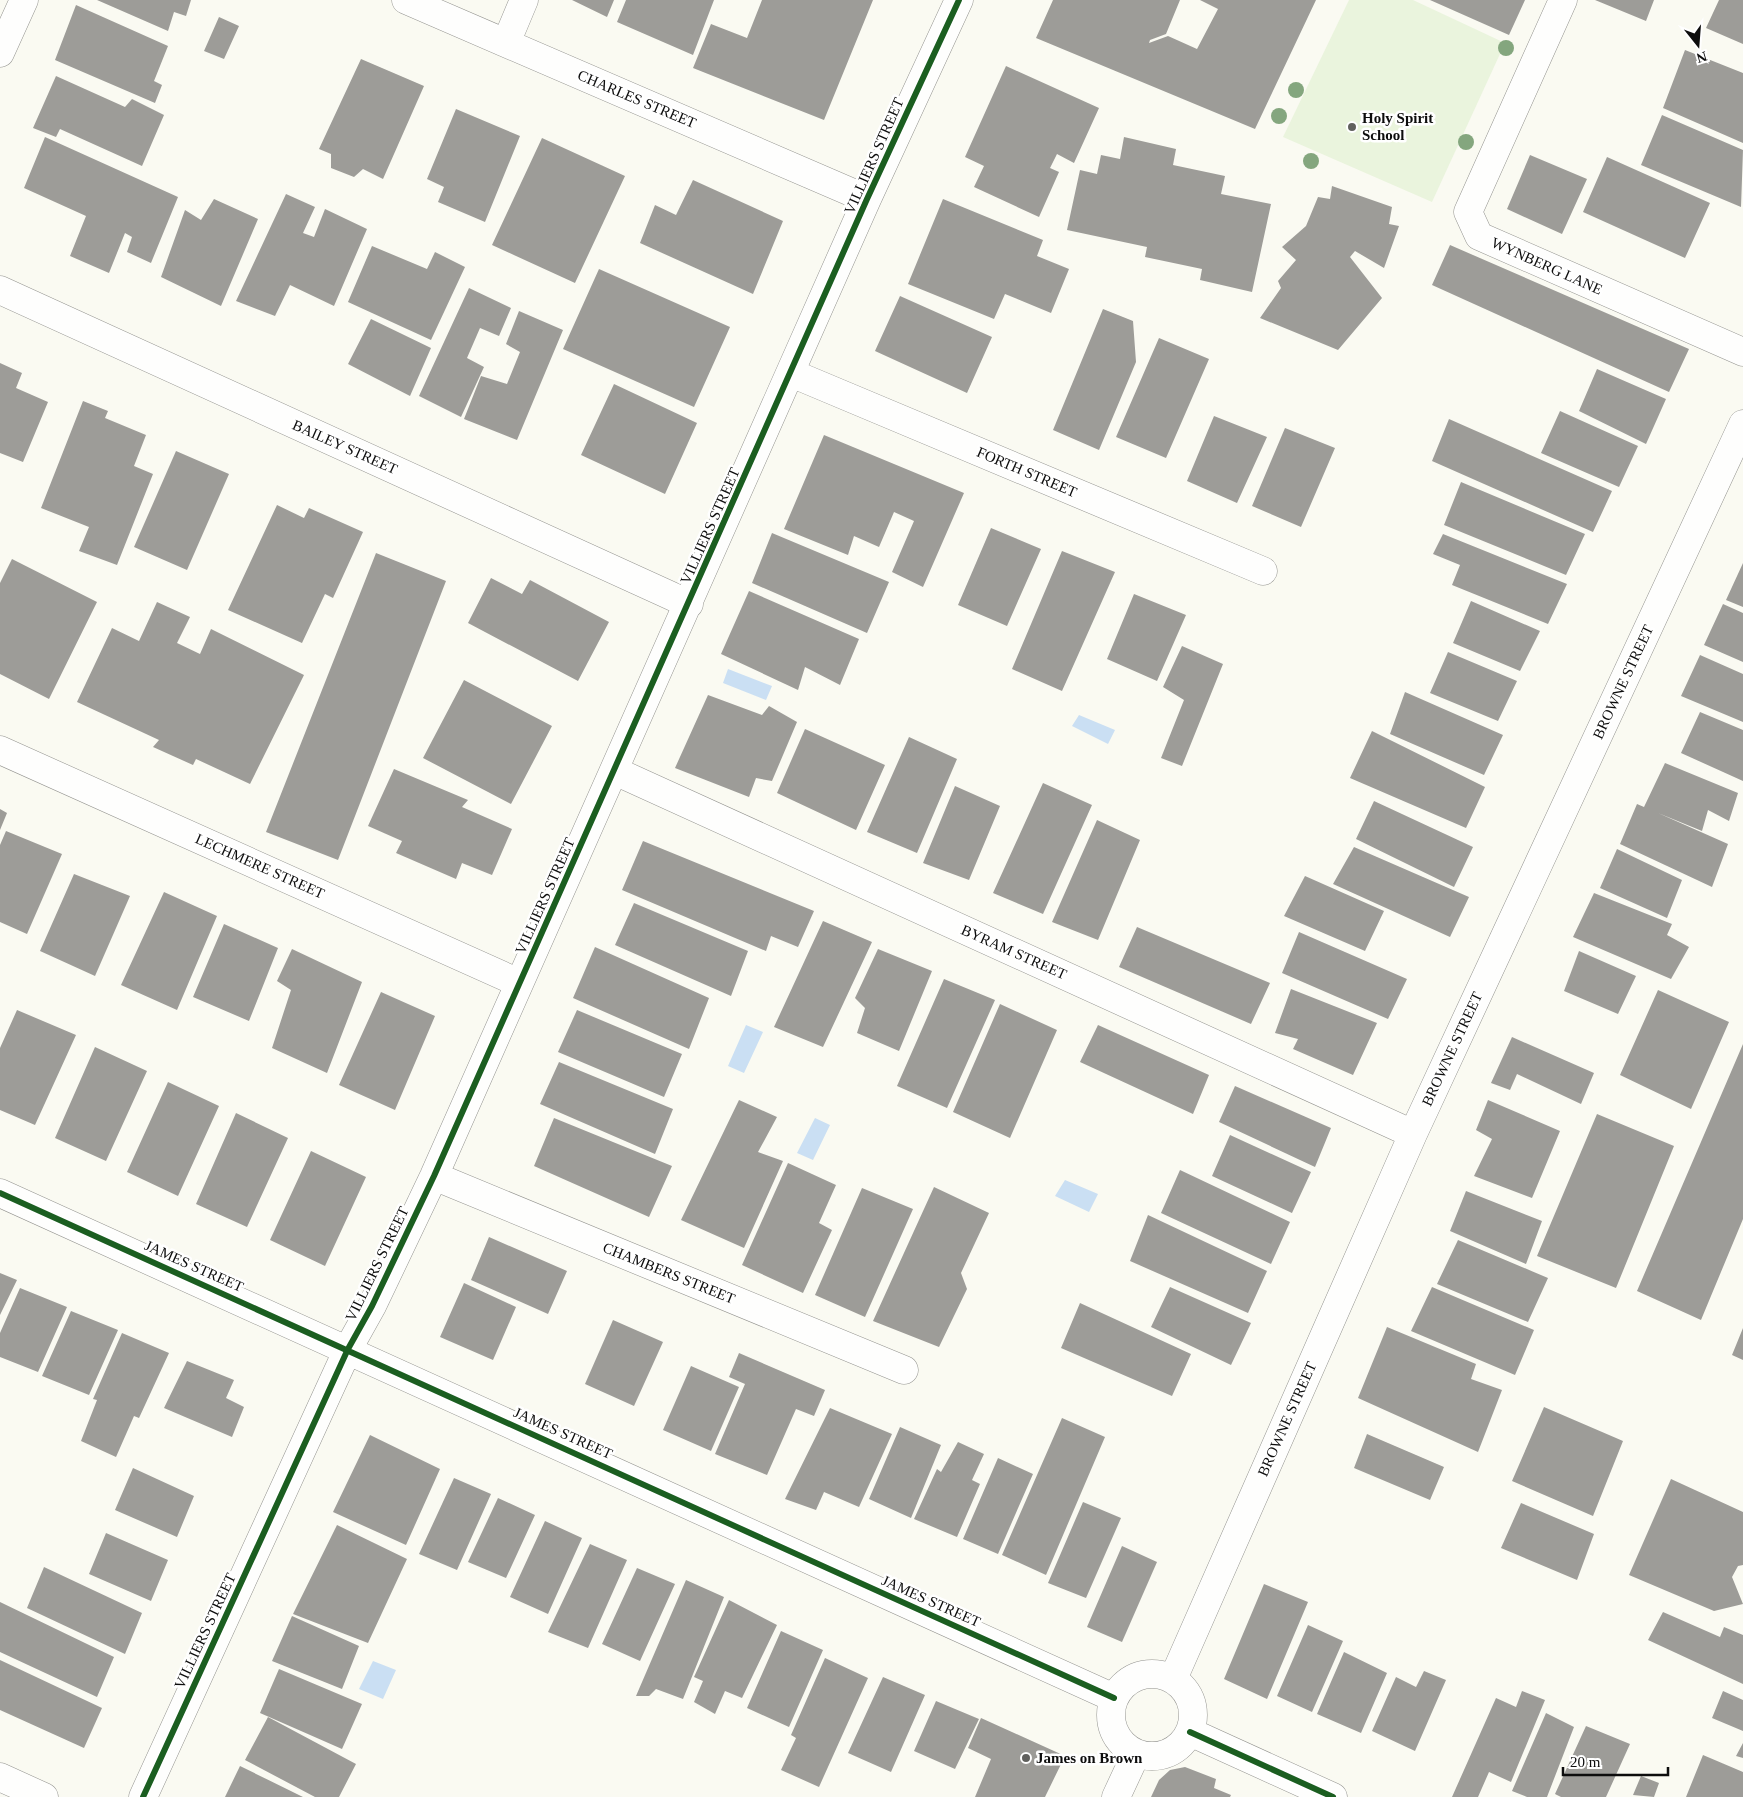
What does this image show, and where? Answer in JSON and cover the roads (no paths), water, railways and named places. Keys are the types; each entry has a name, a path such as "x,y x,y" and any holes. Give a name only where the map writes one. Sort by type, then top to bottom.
{"street":[{"name":"CHARLES STREET","path":"406,0 867,199"},
{"path":"506,43 524,0"},
{"name":"VILLIERS STREET","path":"143,1797 348,1349 372,1306 434,1176 867,199 959,0"},
{"name":"WYNBERG LANE","path":"1563,0 1468,212 1479,236 1743,352"},
{"path":"0,52 12,14"},
{"name":"BAILEY STREET","path":"0,290 689,604"},
{"name":"FORTH STREET","path":"791,373 1263,571"},
{"name":"BROWNE STREET","path":"1173,1679 1413,1134 1743,424"},
{"name":"LECHMERE STREET","path":"0,750 519,983"},
{"name":"BYRAM STREET","path":"615,770 1413,1134"},
{"name":"CHAMBERS STREET","path":"434,1176 904,1370"},
{"name":"JAMES STREET","path":"0,1193 348,1349 1114,1698"},
{"path":"1146,1674 1173,1679 1189,1696 1193,1708 1194,1720 1190,1732 1184,1742 1174,1751 1162,1756 1148,1757 1136,1754 1125,1747 1116,1737 1111,1724 1110,1711 1114,1698 1122,1687 1133,1678 1146,1674"},
{"path":"1190,1732 1333,1797"},
{"path":"1116,1797 1136,1754"},
{"path":"0,1777 44,1797"}],"water":[{"path":"728,669 772,686 766,700 723,683"},
{"path":"1079,715 1115,730 1108,744 1072,726"},
{"path":"746,1025 763,1032 744,1073 728,1066"},
{"path":"815,1118 830,1125 813,1160 797,1153"},
{"path":"1065,1180 1098,1194 1089,1212 1055,1196"},
{"path":"373,1661 396,1670 383,1699 359,1689"}],"place":[{"name":"Holy Spirit School","path":"1352,127"},
{"name":"James on Brown","path":"1026,1758"}]}
